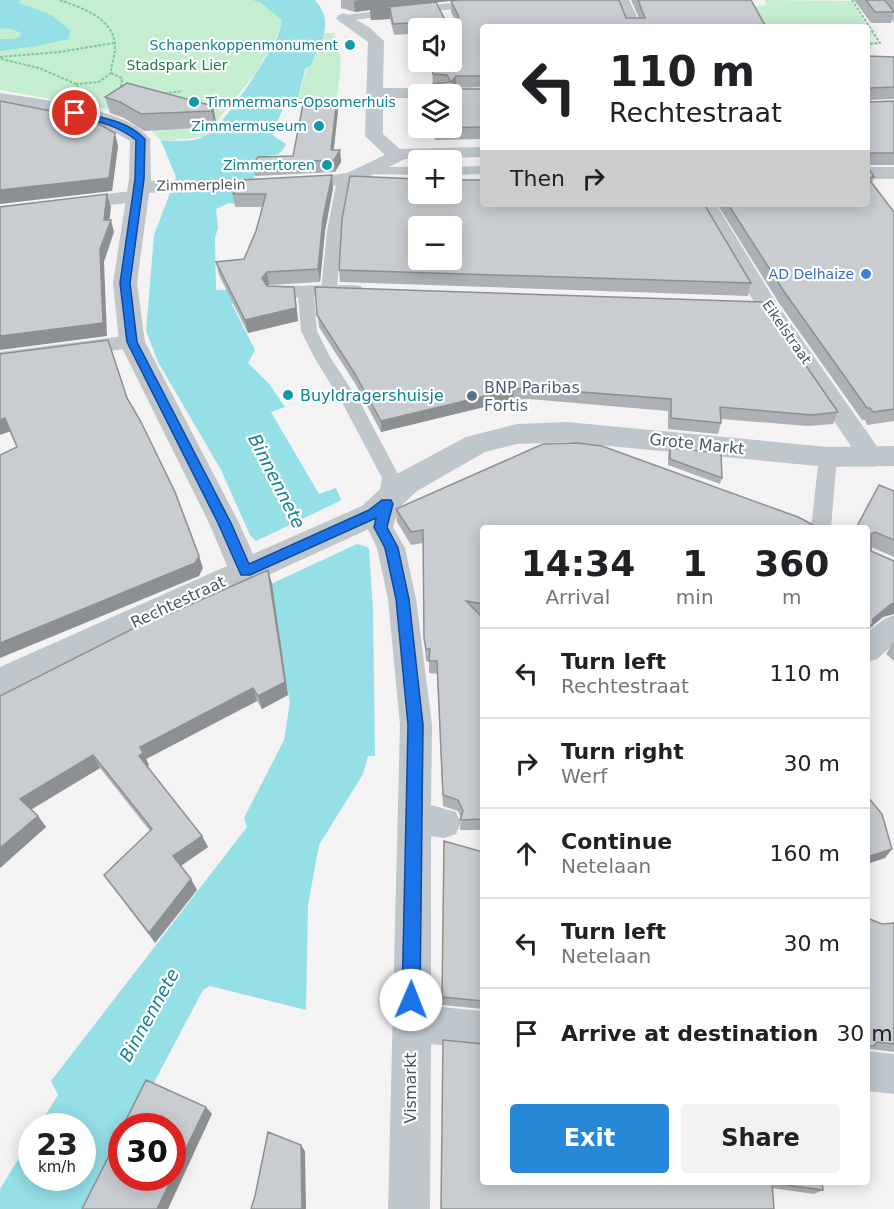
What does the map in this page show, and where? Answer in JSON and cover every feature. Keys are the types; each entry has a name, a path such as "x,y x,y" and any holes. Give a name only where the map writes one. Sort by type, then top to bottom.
{"street":[{"path":"344,18 443,12 500,0"},
{"path":"622,0 633,24"},
{"path":"344,18 364,30 376,41 374,136 397,156"},
{"path":"374,93 408,93"},
{"path":"0,99 95,117 128,129 140,139 151,189 125,283 132,342 224,523 254,568"},
{"name":"Zimmerplein","path":"0,212 151,189 300,184 344,179 370,171 397,156 414,153 480,152"},
{"path":"462,171 480,170"},
{"name":"Zimmerplein","path":"370,171 408,171"},
{"path":"870,173 894,173"},
{"path":"320,290 344,179"},
{"name":"Eikelstraat","path":"708,207 767,305 883,457"},
{"path":"320,290 306,295 309,331 322,357 353,406 391,478 387,504"},
{"path":"277,292 320,290 376,292"},
{"path":"744,304 767,305"},
{"path":"0,359 132,342"},
{"name":"Grote Markt","path":"387,504 406,483 476,444 517,434 567,432 828,457 883,457"},
{"name":"Grote Markt","path":"567,432 616,455"},
{"path":"821,525 828,457"},
{"name":"Rechtestraat","path":"0,683 374,514 387,504"},
{"name":"Vismarkt","path":"387,504 380,527 391,548 402,599 429,820 411,1023 410,1209"},
{"path":"870,647 894,627"},
{"path":"411,1023 480,1030"},
{"path":"870,1071 894,1074"}],"lane":[{"path":"879,0 894,21"}],"path":[{"path":"60,0 95,15 109,25 114,43 110,62 111,73"},
{"path":"852,0 868,24"},
{"path":"870,28 880,43 870,44"},
{"path":"0,58 114,43"},
{"path":"0,58 22,62 76,84 99,82 111,73"},
{"path":"111,73 122,78 119,95"},
{"path":"76,84 80,92"},
{"path":"156,95 183,91"},
{"path":"163,93 169,100"}],"green space":[{"name":"Stadspark Lier","path":"0,0 298,0 255,74 204,137 161,141 143,121 103,108 0,90"},
{"path":"765,0 851,1 866,24 764,24 752,7 767,5"},
{"path":"323,33 334,33 340,50 341,66 336,99 298,99 306,69 311,65"}],"water":[{"path":"0,0 20,0 19,3 51,15 70,30 69,39 0,51 0,39 14,39 21,33 12,29 0,28"},
{"name":"Binnennete","path":"252,0 315,0 324,16 324,32 311,65 305,69 298,98 287,98 272,135 286,144 283,149 276,155 262,157 254,179 235,204 229,203 216,209 218,228 215,238 216,290 264,289 268,297 232,304 255,350 248,363 270,385 285,407 271,412 319,494 336,488 358,539 369,549 373,609 375,756 368,756 363,774 319,845 308,905 306,1010 210,986 203,990 138,1113 108,1113 108,1172 89,1209 0,1209 0,1189 18,1159 18,1191 96,1191 96,1113 47,1113 58,1095 51,1081 247,827 244,818 284,740 290,702 256,541 250,535 221,470 158,362 146,331 154,235 176,177 161,141 193,140 203,137 222,121 232,108 254,77 280,29 282,20 260,2"}],"pier":[{"path":"342,500 367,547 357,544 271,584 250,540 256,541"}],"building":[{"path":"619,0 626,18 645,18 638,0 751,0 764,24 480,24 480,76 456,76 452,81 454,84 433,84 451,82 447,75 433,74 433,72 462,72 462,18 458,18 451,1"},
{"path":"866,0 885,0 894,12 875,12"},
{"path":"436,2 444,18 408,18 408,23 393,24 390,8 370,9"},
{"path":"870,56 894,57 894,87 871,88"},
{"path":"127,83 213,106 212,111 141,114 120,102 105,97"},
{"path":"462,89 480,89 480,127 462,128"},
{"path":"304,99 337,99 331,150 340,150 334,160 253,164 258,157 293,156"},
{"path":"0,101 81,117 87,113 105,120 91,120 115,133 109,178 0,190"},
{"path":"870,101 894,101 894,153 871,153 870,155"},
{"path":"332,175 323,218 318,269 267,272 262,278 267,286 294,287 296,308 245,320 216,262 244,259 256,231 266,194 233,194 242,180"},
{"path":"350,176 408,179 408,204 462,204 462,180 480,180 480,207 706,207 751,283 339,270 342,219"},
{"path":"870,181 894,212 894,409 873,412 867,408 783,290 730,207 870,207"},
{"path":"107,194 104,220 111,220 100,249 103,323 0,336 0,207"},
{"path":"315,287 762,302 838,412 812,415 720,407 721,423 671,418 671,399 530,388 514,389 381,421 355,374 317,315"},
{"path":"108,340 127,398 175,492 199,556 195,563 0,643 0,455 17,447 5,418 0,420 0,354"},
{"path":"577,443 602,446 798,517 813,525 480,525 480,603 466,601 480,615 480,819 460,820 463,811 458,800 443,795 437,661 429,661 430,649 426,649 424,638 423,530 411,532 396,509 543,444"},
{"path":"670,448 721,453 722,478 670,459"},
{"path":"879,485 894,491 894,540 875,532 871,534 871,551 894,561 894,603 873,619 872,626 870,624 870,525 858,525"},
{"path":"268,570 285,682 258,696 253,688 140,747 143,753 139,756 202,836 173,856 191,879 149,933 104,875 152,829 93,755 20,799 38,816 0,848 0,696 154,618 152,615 172,606 167,615"},
{"path":"870,800 882,814 892,849 870,856"},
{"path":"444,841 480,851 480,1001 442,997"},
{"path":"870,919 882,924 894,923 894,1044 877,1042 874,1046 870,1046"},
{"path":"443,1040 480,1044 480,1185 772,1185 774,1209 441,1209"},
{"path":"146,1080 206,1107 186,1148 186,1113 130,1113"},
{"path":"268,1132 301,1145 302,1209 251,1209"},
{"path":"108,1158 108,1191 166,1191 157,1209 82,1209 91,1191 96,1191 96,1181"},
{"path":"787,1185 822,1185 823,1190"}],"place":[{"name":"Schapenkoppenmonument","path":"350,45"},
{"name":"Timmermans-Opsomerhuis","path":"194,102"},
{"name":"Zimmermuseum","path":"319,126"},
{"name":"Zimmertoren","path":"327,165"},
{"name":"AD Delhaize","path":"866,274"},
{"name":"Buyldragershuisje","path":"288,395"},
{"name":"BNP Paribas Fortis","path":"472,396"}],"route":[{"path":"75,113 95,117 128,129 140,139 140,179 135,196 125,283 132,342 224,523 246,572 374,514 387,504 380,527 391,548 402,599 416,725 411,1000"}]}
